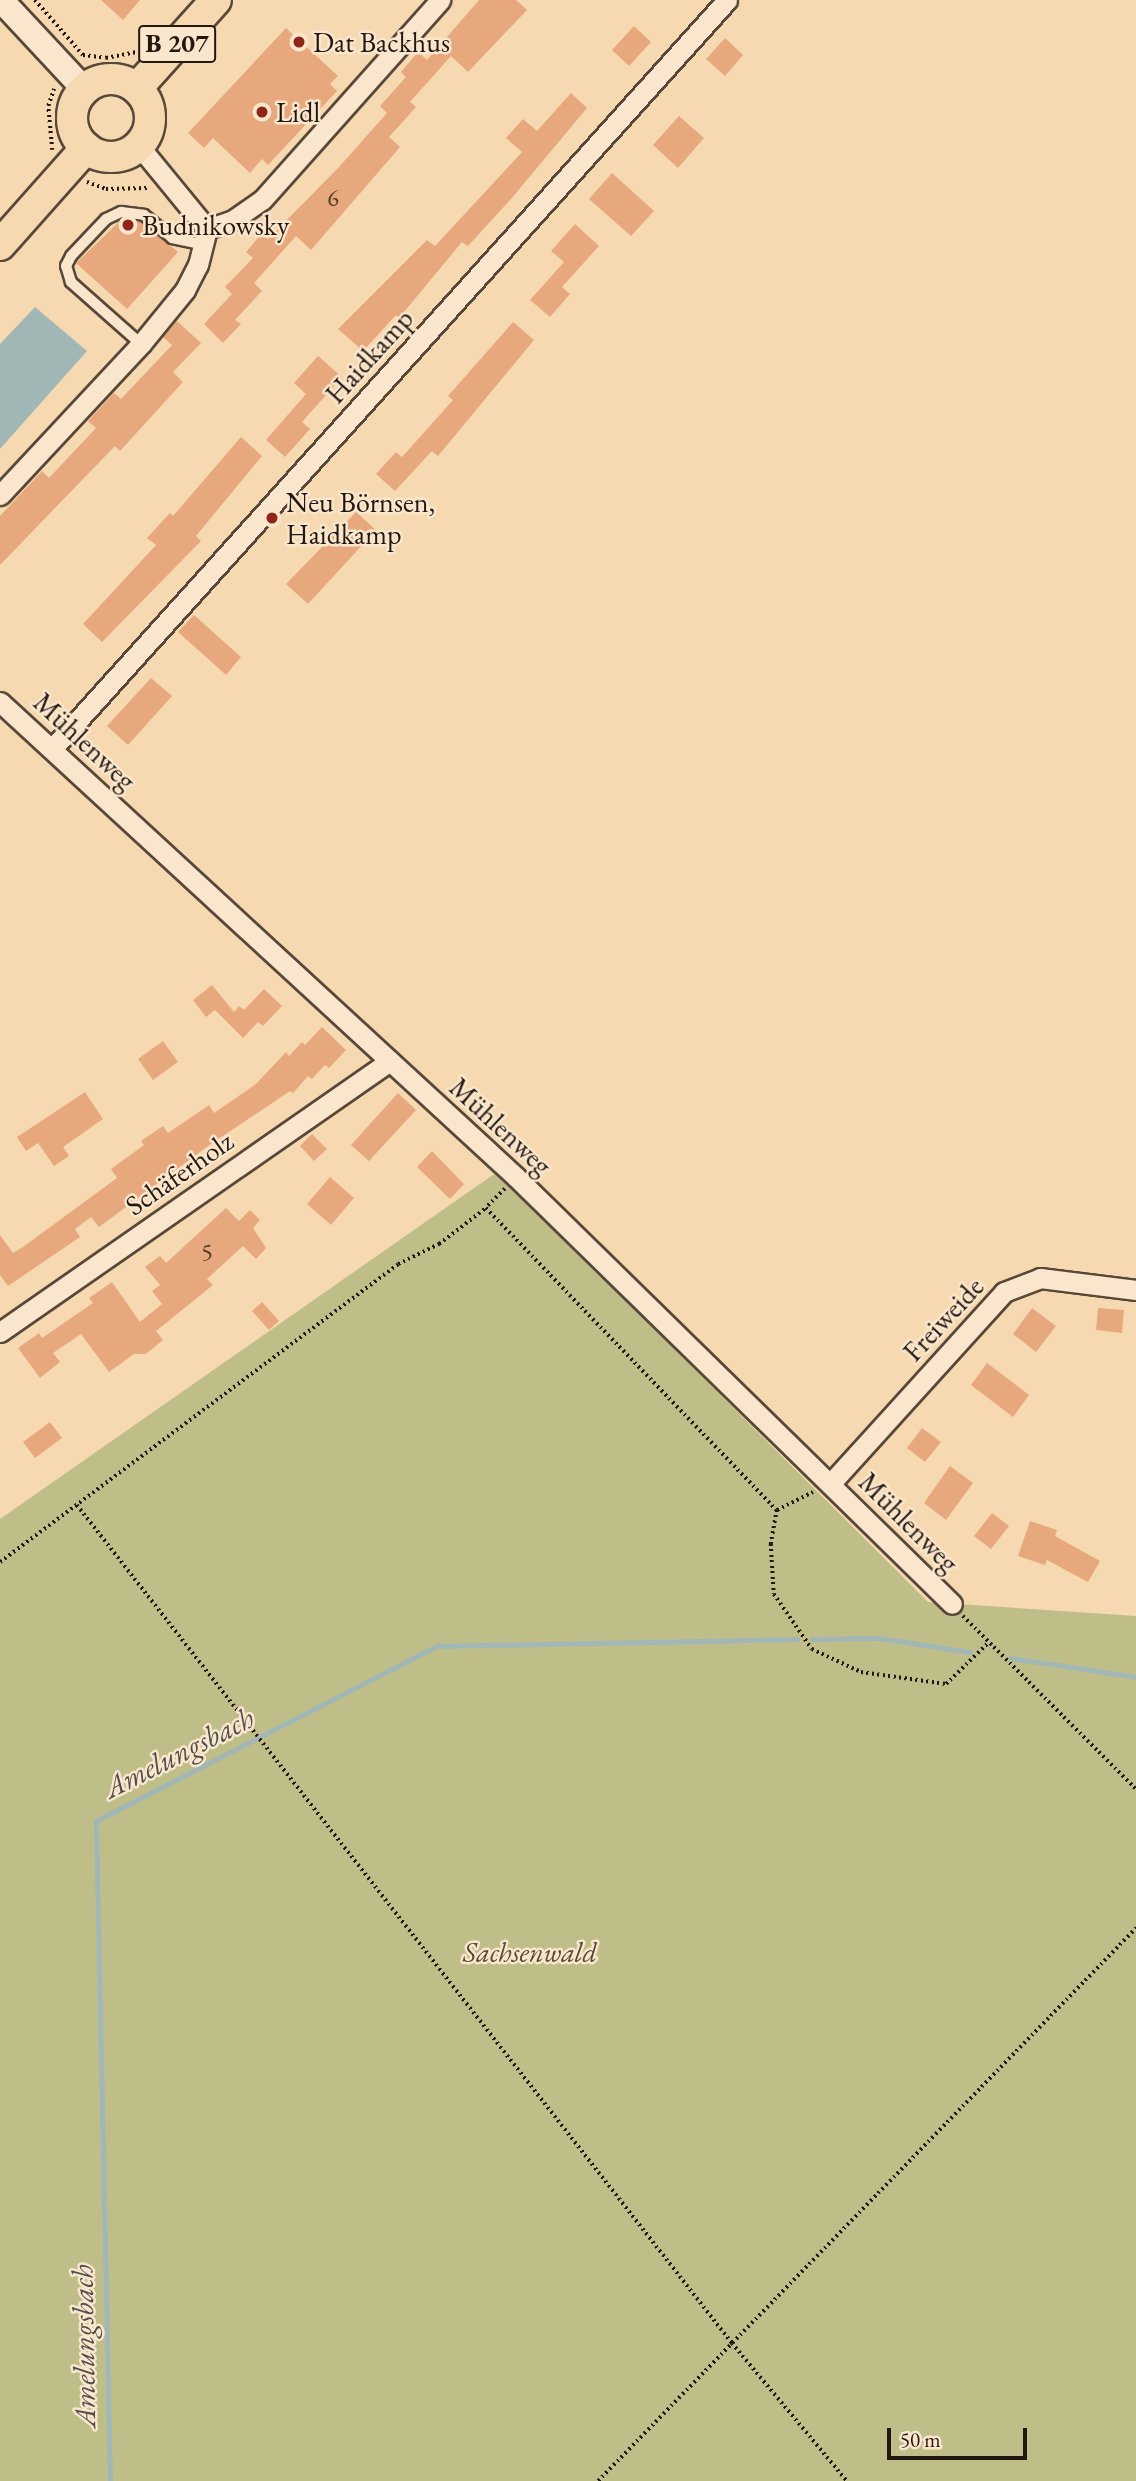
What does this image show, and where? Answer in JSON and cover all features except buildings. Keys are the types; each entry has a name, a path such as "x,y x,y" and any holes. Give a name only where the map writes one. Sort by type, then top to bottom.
{"main road":[{"name":"B 207","path":"137,88 216,0"},
{"path":"105,79 137,88 150,110 146,136 139,146 107,158 86,148 72,126 72,112 84,89 105,79"},
{"path":"0,245 86,148"}],"street":[{"path":"1,0 84,89"},
{"path":"0,495 141,344 186,290 206,237 262,200 440,0"},
{"name":"Haidkamp","path":"52,749 727,0"},
{"path":"139,146 206,237"},
{"name":"Mühlenweg","path":"0,702 516,1177 952,1604"},
{"name":"Schäferholz","path":"0,1332 390,1061"},
{"name":"Freiweide","path":"831,1483 1004,1292 1040,1278 1136,1290"}],"lane":[{"path":"141,344 71,282 66,266 71,256 106,219 121,212 144,215 172,239 206,237"}],"path":[{"path":"35,0 83,55 127,57 145,47"},
{"path":"52,153 48,106 55,83"},
{"path":"82,180 106,188 135,185 159,192"},
{"path":"0,1562 398,1264 439,1244 486,1208 516,1177"},
{"path":"486,1208 778,1510"},
{"path":"778,1510 831,1483"},
{"path":"77,1505 732,2343 847,2481"},
{"path":"778,1510 771,1544 774,1594 811,1649 861,1672 946,1684 989,1642"},
{"path":"952,1604 1136,1789"},
{"path":"598,2481 1136,1928"}],"green space":[{"name":"Sachsenwald","path":"497,1172 928,1602 1136,1616 1136,2481 0,2481 0,1519"}],"shaded area":[{"path":"35,307 87,351 0,449 0,344"}],"waterway":[{"name":"Amelungsbach","path":"812,1639 878,1638 970,1652"},
{"name":"Amelungsbach","path":"110,2481 96,1821 437,1646 797,1639"},
{"name":"Amelungsbach","path":"1011,1658 1136,1677"}],"place":[{"name":"Dat Backhus","path":"299,42"},
{"name":"Lidl","path":"262,112"},
{"name":"Budnikowsky","path":"128,225"},
{"name":"Neu Börnsen, Haidkamp","path":"272,518"}]}
